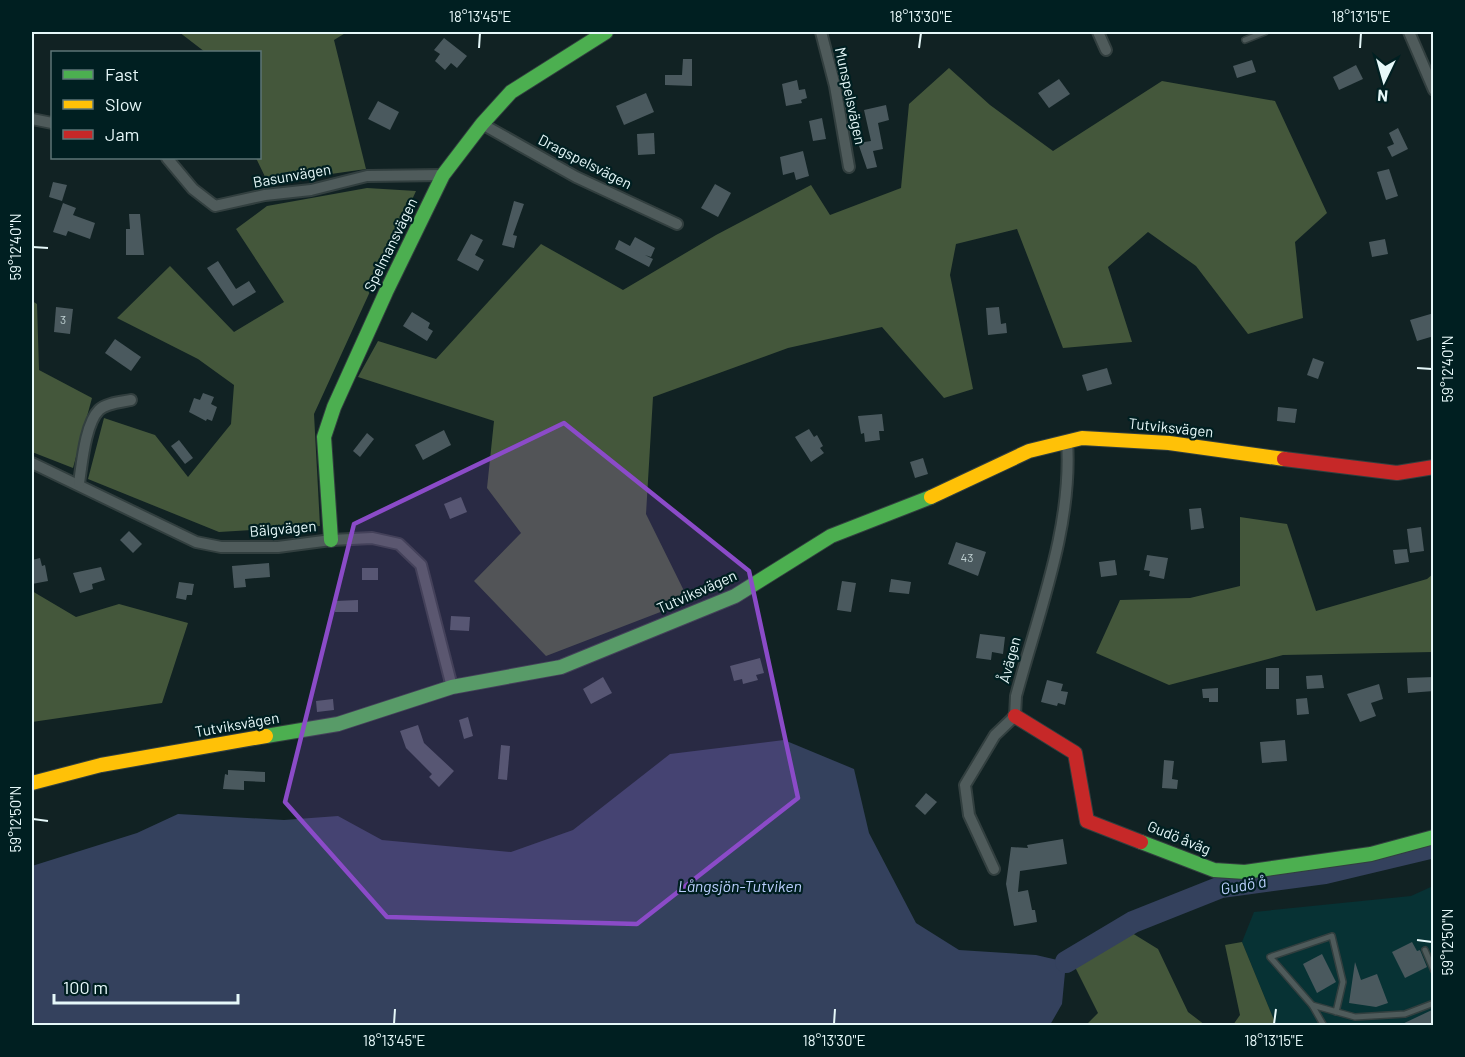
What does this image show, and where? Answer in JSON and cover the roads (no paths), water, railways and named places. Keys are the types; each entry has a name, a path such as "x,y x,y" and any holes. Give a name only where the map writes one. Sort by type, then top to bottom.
{"street":[{"name":"Spelmansvägen","path":"331,540 324,437 333,407 443,175 482,124 511,93 606,32"},
{"name":"Munspelsvägen","path":"821,32 849,167"},
{"path":"1098,32 1106,50"},
{"path":"1409,32 1434,90"},
{"path":"32,119 51,123"},
{"name":"Dragspelsvägen","path":"482,124 576,177 677,224"},
{"name":"Basunvägen","path":"168,159 193,189 215,206 265,195 311,190 367,176 443,175"},
{"path":"79,483 87,435 99,410 131,400"},
{"name":"Tutviksvägen","path":"32,783 102,765 338,724 452,687 561,668 735,596 831,536 932,497 1029,451 1067,441 1082,438 1169,443 1382,472 1397,473 1434,467"},
{"name":"Åvägen","path":"1015,716 1016,696 1065,512 1069,472 1067,441"},
{"name":"Bälgvägen","path":"32,463 79,483 157,525 196,542 221,547 278,547 331,540 372,538 399,544 421,565 452,687"},
{"path":"994,869 969,815 965,785 995,735 1015,716"},
{"name":"Gudö åväg","path":"1015,716 1075,753 1087,821 1214,870 1245,872 1371,854 1434,837"}],"lane":[{"path":"1245,40 1264,32"},
{"path":"1324,1026 1312,1005 1270,957 1332,936 1343,982 1336,1012"},
{"path":"1425,950 1434,971"},
{"path":"1312,1005 1356,1017 1405,1014 1434,1003"}],"water":[{"name":"Långsjön-Tutviken","path":"784,740 854,769 869,833 916,923 959,950 1036,955 1066,962 1062,1004 1050,1025 32,1025 32,866 137,833 178,814 284,820 338,816 382,840 511,852 573,830 670,754"}],"waterway":[{"name":"Gudö å","path":"1066,962 1133,922 1221,887 1325,873 1434,847"}]}
